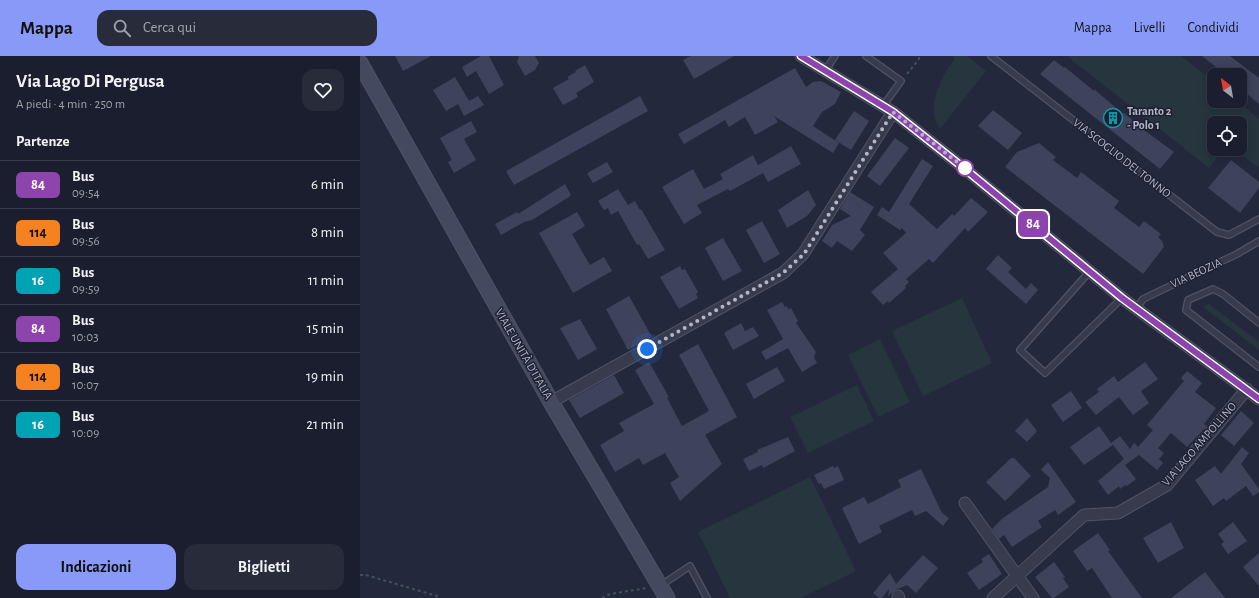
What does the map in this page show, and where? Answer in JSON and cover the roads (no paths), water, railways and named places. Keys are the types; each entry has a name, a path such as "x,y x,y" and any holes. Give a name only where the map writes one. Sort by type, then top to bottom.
{"main road":[{"path":"360,63 385,108"},
{"path":"360,77 385,108"},
{"name":"VIALE UNITÀ D'ITALIA","path":"385,108 551,402 663,592"}],"street":[{"path":"801,56 893,112 1136,309 1259,399"},
{"path":"551,402 783,273 804,254 893,112"},
{"name":"VIA LAGO AMPOLLINO","path":"992,598 1084,515 1118,513 1166,485 1247,389"},
{"path":"965,503 1033,598"}],"lane":[{"path":"825,71 835,56"},
{"path":"866,56 901,81 883,106"},
{"name":"VIA SCOGLIO DEL TONNO","path":"991,56 1216,232 1229,235 1259,219"},
{"name":"VIA BEOZIA","path":"1136,309 1144,299 1237,254 1259,241"},
{"path":"1090,271 1020,350 1045,373 1122,298"},
{"path":"1259,323 1223,294 1214,290 1188,300 1186,310 1259,367"},
{"path":"663,592 690,566 707,598"}],"place":[{"name":"Taranto 2 - Polo 1","path":"1113,118"}]}
